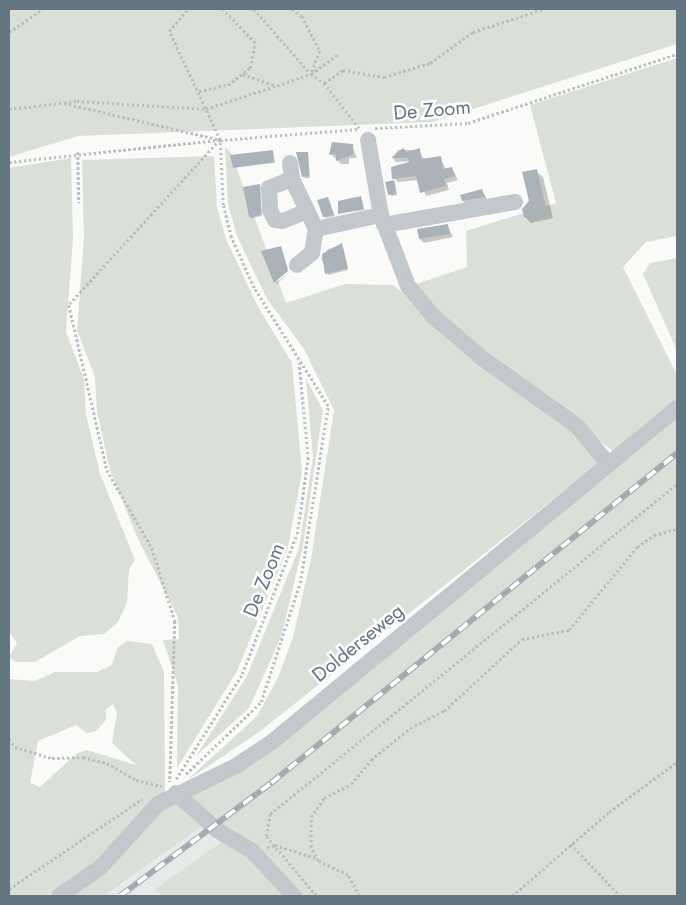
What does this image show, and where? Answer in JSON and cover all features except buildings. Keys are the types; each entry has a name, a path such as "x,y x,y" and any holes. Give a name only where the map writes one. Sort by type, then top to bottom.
{"street":[{"path":"368,140 383,220 408,286 434,316 482,358 577,426 609,465"},
{"path":"298,265 312,253 316,229 291,171 269,188 272,215 283,221 307,211"},
{"path":"316,229 515,202"},
{"name":"Dolderseweg","path":"59,896 101,867 140,820 173,791 236,766 272,742 677,408"},
{"path":"173,791 217,830 252,851 294,896"}],"path":[{"path":"9,32 43,9"},
{"path":"188,9 169,31 220,140"},
{"path":"199,92 228,85 250,68 255,43 222,9"},
{"name":"De Zoom","path":"254,9 311,74 324,83 360,129 468,123 677,54"},
{"path":"292,9 302,16 320,50 311,74"},
{"path":"324,83 344,70 384,77 430,63 473,32 544,9 677,9"},
{"path":"9,109 64,103 206,109 311,74 339,54"},
{"path":"243,74 275,86"},
{"path":"64,103 220,140"},
{"path":"9,162 78,152 220,140"},
{"path":"173,791 175,621 152,548 107,470 69,305 220,140"},
{"path":"78,152 79,203"},
{"name":"De Zoom","path":"299,360 328,406 300,583 283,646 261,702 173,791 242,674 298,534 308,460 299,360"},
{"path":"316,896 266,836 270,814 677,484"},
{"path":"316,858 311,847 311,817 324,798 351,784 371,760 410,728 444,711 522,639 568,630 636,547 654,535 677,529"},
{"path":"9,739 14,747 52,758 83,757 107,763 136,780 173,791"},
{"path":"512,896 571,844 677,762"},
{"path":"157,792 173,791"},
{"path":"9,889 150,794"},
{"path":"571,844 620,896"},
{"path":"275,845 316,858 348,875 359,896"}],"shaded area":[{"path":"9,9 677,9 677,44 432,122 78,136 9,157"},
{"path":"677,58 677,236 646,242 623,267 677,375 677,400 614,452 457,330 413,285 467,267 466,231 556,203 530,105"},
{"path":"225,147 231,153 286,303 345,284 393,285 546,407 603,460 259,732 186,781 257,716 278,678 293,637 311,559 334,410 304,349 267,299 237,236 228,204"},
{"path":"214,156 217,207 226,239 257,305 292,363 302,472 288,547 237,671 177,768 178,686 163,640 179,639 178,617 137,537 110,470 97,412 95,377 77,330 84,238 82,160"},
{"path":"71,158 73,238 66,332 84,379 86,414 100,474 135,560 129,570 127,603 118,622 104,634 80,636 35,662 16,662 9,657 17,643 9,632 9,168"},
{"path":"677,258 677,351 643,274 650,263"},
{"path":"306,379 323,410 303,546 281,637 249,708 196,756 247,676 299,548 313,457"},
{"path":"677,416 677,896 163,896 155,889 220,843 204,825 104,896 68,896 161,807 237,770"},
{"path":"127,641 152,644 164,672 165,793 96,863 47,896 9,896 9,679 35,681 55,672 97,672 112,665 118,647","holes":["113,704 117,713 112,743 136,765 87,750 76,754 40,787 30,783 38,741 76,725 87,733 96,731 106,720 106,709"]},
{"path":"204,825 220,843 156,889 163,896 104,896"}],"railway":[{"path":"120,896 271,783 677,453"}]}
